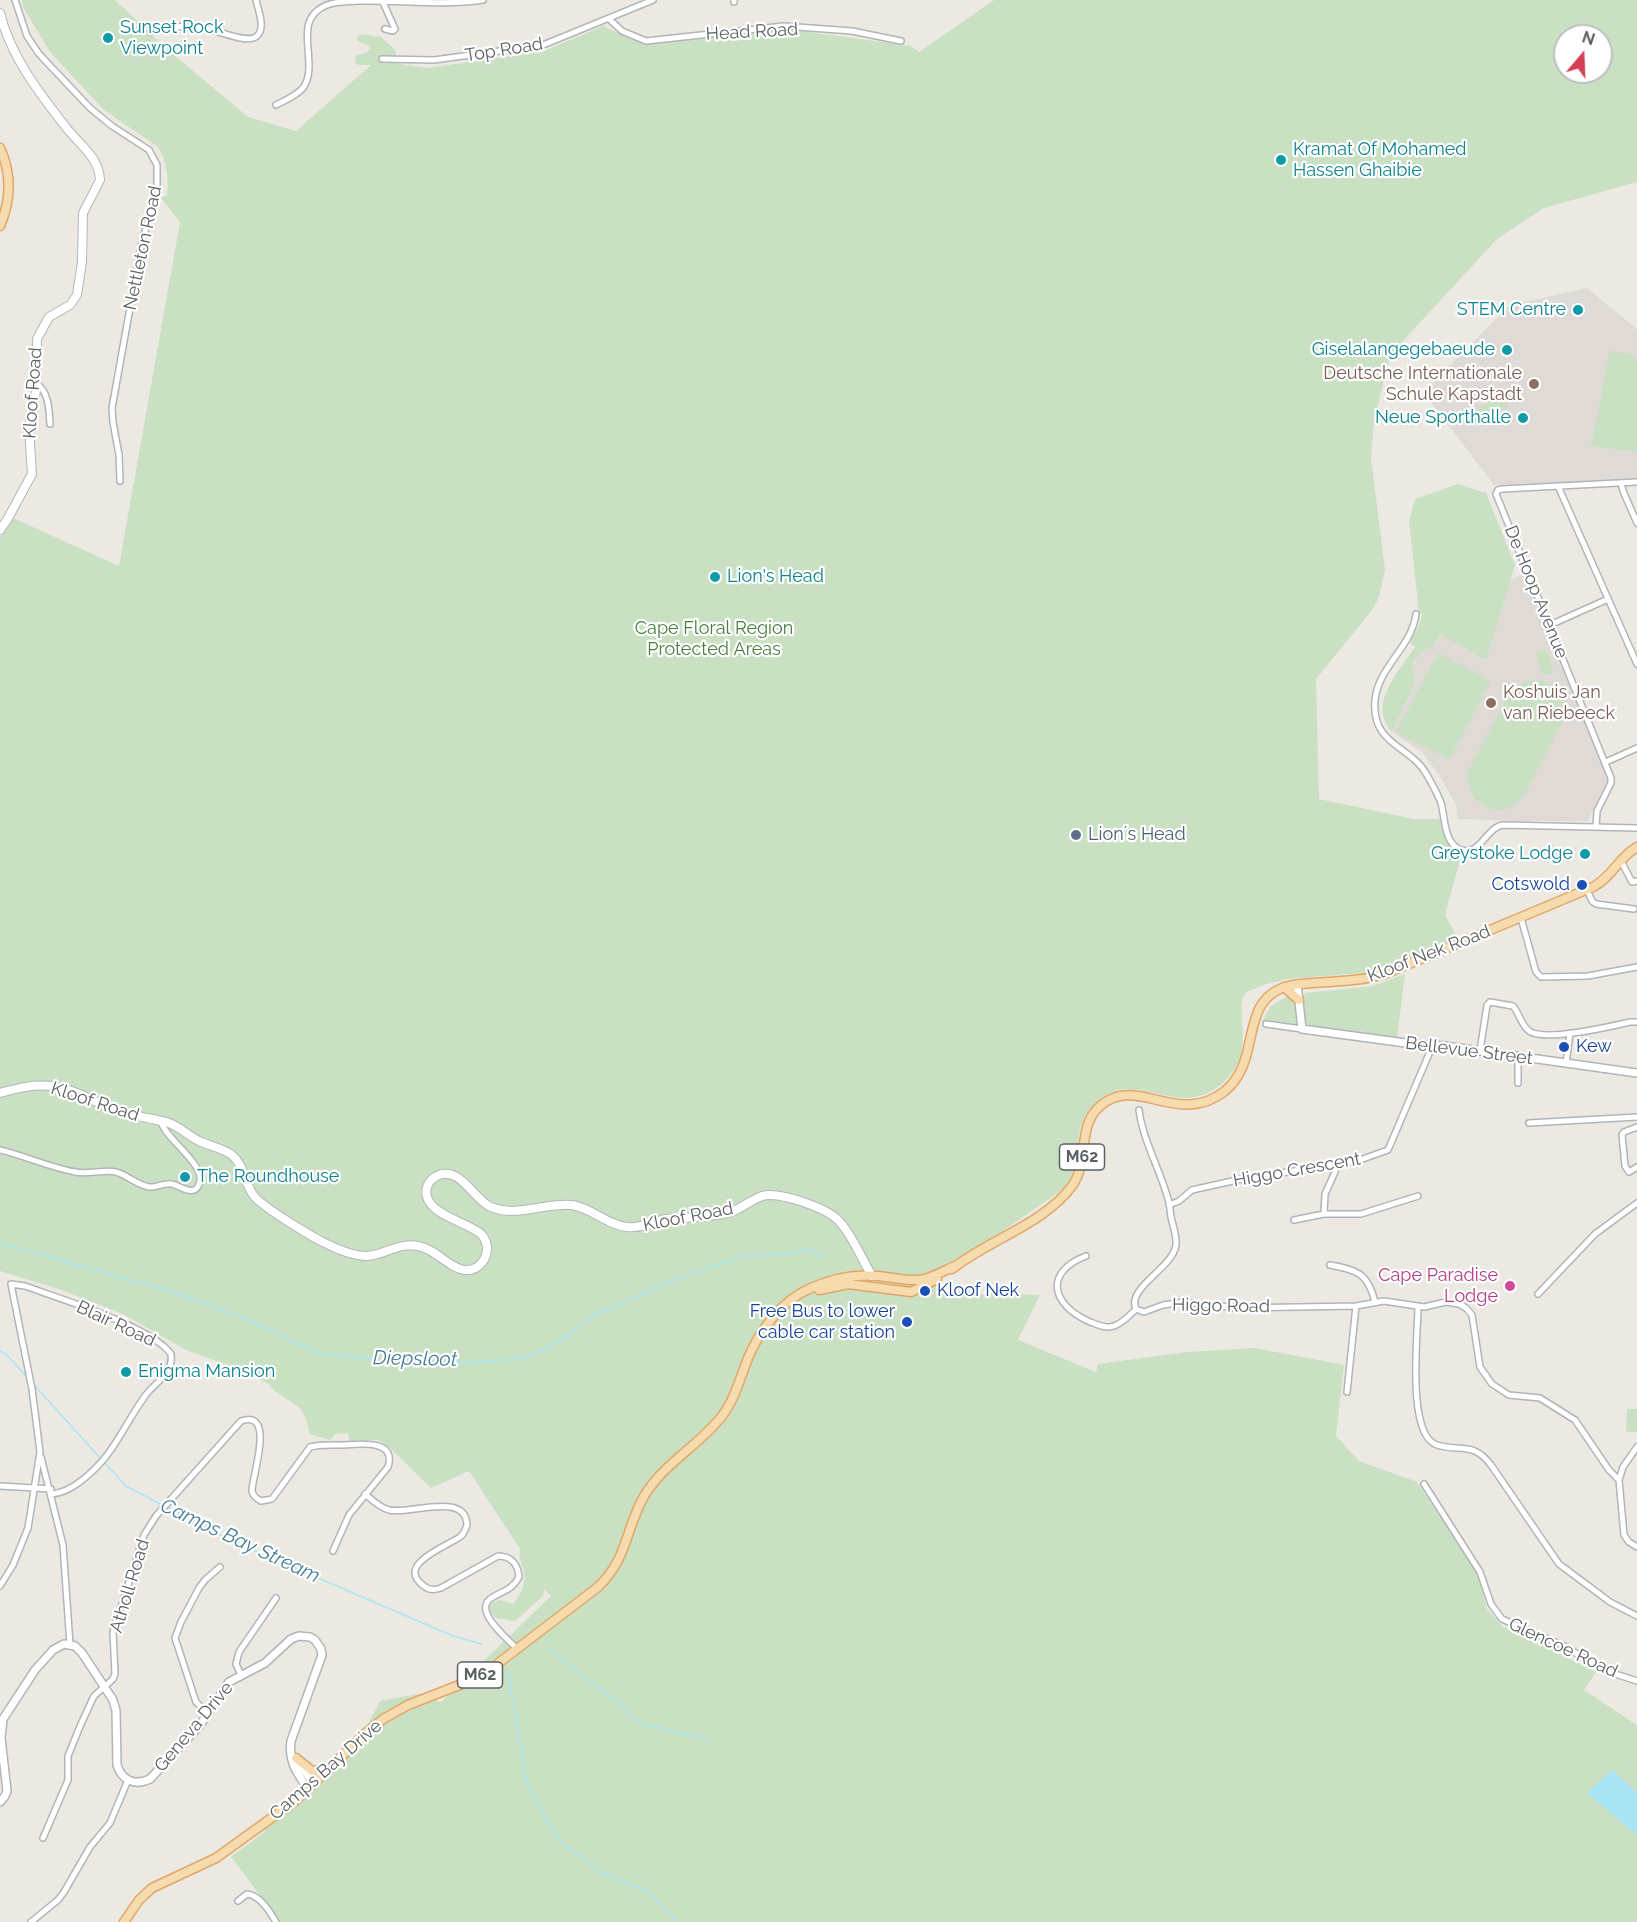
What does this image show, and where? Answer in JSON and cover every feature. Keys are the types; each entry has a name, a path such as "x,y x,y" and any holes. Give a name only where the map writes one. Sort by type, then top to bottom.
{"main road":[{"name":"Kloof Road","path":"0,13 8,39 22,65 64,126 94,159 100,174 98,186 82,213 82,262 77,295 70,305 49,317 37,339 36,383 29,428 32,474 8,520 0,530"},
{"path":"0,148 7,162 9,187 7,204 0,226"},
{"name":"Kloof Nek Road","path":"902,1279 925,1279 957,1265 1013,1232 1057,1202 1077,1178 1088,1123 1102,1104 1127,1095 1141,1096 1168,1104 1189,1105 1212,1098 1225,1090 1244,1065 1249,1051 1254,1019 1269,995 1284,987 1297,984 1351,981 1385,974 1587,890 1607,878 1637,847"},
{"path":"1284,987 1299,1000"},
{"name":"Kloof Road","path":"0,1093 27,1086 54,1086 75,1092 115,1111 174,1125 195,1139 232,1155 240,1164 254,1196 273,1210 325,1244 359,1255 369,1256 399,1246 413,1245 431,1250 461,1269 471,1270 480,1265 488,1251 482,1236 436,1210 428,1199 429,1182 447,1173 459,1178 481,1202 495,1209 510,1211 558,1205 575,1206 628,1227 660,1220 725,1213 763,1196 775,1194 835,1217 872,1276"},
{"name":"Kloof Nek Road","path":"906,1292 918,1289 946,1274 957,1265"},
{"path":"872,1276 887,1289"},
{"name":"Camps Bay Drive","path":"124,1922 139,1900 152,1888 216,1858 295,1802 368,1731 391,1714 479,1676 590,1594 612,1572 621,1558 639,1506 650,1487 724,1413 739,1384 754,1345 789,1301 812,1287 851,1277 890,1278"},
{"path":"887,1289 886,1283 890,1278"},
{"name":"M62","path":"890,1278 902,1279"},
{"path":"902,1279 907,1285 906,1292"},
{"name":"Camps Bay Drive","path":"771,1321 800,1299 822,1289 848,1284 887,1289"},
{"name":"M62","path":"887,1289 906,1292"},
{"path":"296,1758 312,1772 330,1769"}],"street":[{"name":"Nettleton Road","path":"15,0 27,36 39,54 90,108 112,126 149,150 157,165 157,194 142,241 112,408 112,422 119,455 120,481"},
{"path":"150,32 164,27 201,29 242,38 253,38 261,27 256,0"},
{"path":"382,0 395,29 393,31 385,29"},
{"path":"276,105 296,95 307,81 310,65 307,31 316,11 334,3 382,0 458,3 483,0"},
{"name":"Top Road","path":"382,59 427,61 535,47 555,42 653,0"},
{"name":"Head Road","path":"609,19 622,31 646,41 786,26 852,31 901,41"},
{"path":"36,383 46,395 50,424"},
{"path":"1637,482 1558,486 1637,664"},
{"path":"1621,483 1637,523"},
{"name":"De Hoop Avenue","path":"1558,486 1502,489 1496,492 1606,762 1612,782 1597,811 1596,826"},
{"path":"1550,625 1608,599"},
{"path":"1416,614 1413,630 1377,688 1375,714 1386,738 1420,765 1428,775 1440,800 1449,838 1454,846 1465,851 1476,848 1492,829 1500,825 1637,827"},
{"path":"1606,762 1637,748"},
{"path":"1621,861 1632,882 1637,881"},
{"path":"1587,890 1591,900 1596,904 1634,909"},
{"path":"1521,918 1536,972 1541,977 1588,976 1637,967"},
{"path":"1297,984 1302,1029"},
{"path":"1480,1051 1487,1005 1490,1002 1513,1006 1528,1030 1533,1033 1570,1033 1637,1022"},
{"name":"Bellevue Street","path":"1266,1024 1637,1073"},
{"path":"1566,1064 1570,1033"},
{"name":"Higgo Crescent","path":"1169,1205 1179,1201 1192,1190 1237,1180 1364,1160 1390,1149 1429,1054 1430,1045"},
{"path":"1518,1056 1518,1083"},
{"name":"Higgo Road","path":"1139,1110 1169,1205 1176,1247 1168,1261 1138,1291 1134,1303 1136,1309 1144,1312 1168,1304 1184,1302 1237,1308 1356,1306 1384,1301 1418,1307 1450,1302 1466,1308 1472,1315 1480,1367 1492,1384 1509,1395 1540,1398 1575,1420 1618,1480"},
{"path":"1529,1123 1637,1117"},
{"path":"0,1150 75,1172 115,1172 150,1187 169,1183 187,1191 193,1190 200,1183 201,1176 198,1169 174,1138 161,1126 161,1121"},
{"path":"1637,1127 1622,1135 1626,1167 1629,1172 1637,1167"},
{"path":"1324,1215 1325,1194 1336,1165"},
{"path":"1294,1220 1324,1215 1361,1214 1418,1196"},
{"path":"1538,1294 1595,1234 1637,1203"},
{"path":"1086,1256 1064,1269 1058,1278 1058,1290 1063,1304 1069,1311 1107,1327 1120,1324 1136,1309"},
{"path":"1330,1265 1353,1270 1362,1275 1371,1288 1375,1302"},
{"name":"Blair Road","path":"40,1452 29,1376 11,1284 25,1286 108,1316 158,1342 171,1354 168,1372 147,1393 106,1458 99,1466 65,1491 51,1492"},
{"path":"1347,1392 1356,1306"},
{"path":"1418,1307 1417,1407 1420,1422 1428,1439 1439,1446 1465,1447 1482,1455 1559,1564 1610,1602 1637,1616"},
{"name":"Atholl Road","path":"43,1838 68,1780 70,1750 92,1700 115,1674 114,1632 144,1535 156,1516 238,1424 247,1419 255,1423 259,1431 259,1460 252,1489 258,1500 264,1501 272,1498 305,1451 316,1445 375,1444 386,1450 389,1464 345,1522 333,1551"},
{"path":"1637,1447 1623,1467 1618,1480 1624,1534 1629,1542 1637,1547"},
{"path":"0,1586 24,1541 30,1520 40,1452"},
{"path":"40,1452 63,1545 70,1645"},
{"name":"Glencoe Road","path":"1424,1484 1480,1572 1491,1604 1502,1619 1564,1646 1606,1671 1637,1681"},
{"path":"0,1486 35,1488 51,1492"},
{"path":"365,1494 378,1505 389,1510 447,1507 458,1509 464,1514 467,1526 461,1536 417,1564 416,1575 421,1585 426,1588 435,1590 441,1588 498,1556 507,1557 515,1563 519,1576 514,1586 492,1597 485,1607 488,1617 517,1649"},
{"path":"208,1714 196,1702 175,1638 181,1622 205,1580 220,1567"},
{"path":"241,1675 236,1664 239,1652 276,1598"},
{"name":"Geneva Drive","path":"128,1780 140,1782 150,1779 196,1730 227,1684 265,1663 295,1637 304,1635 315,1640 321,1649 321,1659 290,1743 291,1760 296,1772 311,1786"},
{"path":"0,1802 6,1796 7,1785 1,1737 3,1719 35,1670 53,1650 64,1644 70,1645 82,1653 115,1705 117,1765 128,1780 110,1823 90,1847 63,1893 31,1922"},
{"name":"Geneva Drive","path":"294,1733 293,1751 296,1758"},
{"path":"296,1758 311,1786"},
{"path":"238,1902 250,1894 265,1906 276,1922"}],"shaded area":[{"name":"Deutsche Internationale Schule Kapstadt","path":"1587,288 1637,329 1637,479 1494,485 1424,393 1510,305"},
{"name":"Koshuis Jan van Riebeeck","path":"1523,575 1608,779 1588,821 1457,819 1456,805 1441,778 1422,752 1392,732 1416,681 1411,670 1416,655 1438,641 1440,635 1486,660 1510,580"}],"green space":[{"name":"Cape Floral Region Protected Areas","path":"22,0 115,0 168,50 248,117 296,131 371,65 355,63 356,55 366,53 370,49 368,45 357,41 357,37 361,34 381,37 395,50 399,64 428,68 544,51 603,26 640,43 786,29 911,46 919,52 994,0 1637,0 1637,182 1544,208 1497,239 1390,355 1374,422 1371,458 1385,570 1379,597 1373,609 1316,679 1319,799 1414,819 1440,819 1449,845 1462,853 1445,915 1459,941 1372,972 1288,979 1266,984 1247,992 1242,1008 1241,1055 1225,1081 1208,1093 1191,1098 1127,1089 1111,1092 1096,1102 1083,1122 1073,1169 1062,1190 994,1237 934,1272 950,1296 964,1289 983,1295 986,1294 983,1288 1013,1294 1040,1295 1018,1340 1096,1372 1098,1364 1187,1352 1255,1348 1344,1365 1336,1436 1359,1461 1417,1482 1478,1575 1487,1609 1502,1626 1596,1672 1584,1690 1637,1725 1637,1922 280,1922 231,1857 264,1832 286,1803 336,1768 358,1743 380,1701 418,1694 441,1702 551,1596 544,1589 543,1596 515,1621 496,1618 491,1614 489,1607 492,1603 500,1600 513,1604 516,1601 523,1585 524,1573 520,1549 469,1471 431,1488 388,1446 378,1440 350,1441 348,1433 335,1434 330,1440 310,1434 300,1408 272,1389 269,1384 233,1367 186,1350 123,1314 59,1289 0,1271 0,537 13,518 119,566 180,222 161,198 167,195 167,177 158,147 104,110 50,52 23,7"},
{"path":"1610,350 1631,355 1637,359 1637,452 1591,446"},
{"path":"1501,395 1508,406 1483,420 1477,409"},
{"path":"1458,484 1486,493 1515,565 1486,660 1440,635 1416,658 1413,664 1416,681 1392,732 1385,721 1384,699 1394,677 1415,647 1409,642 1423,614 1419,613 1409,521 1415,499"},
{"path":"1547,650 1554,672 1542,675 1536,653"},
{"path":"1438,653 1491,681 1449,760 1396,732"},
{"path":"1538,680 1545,682 1560,694 1565,712 1564,719 1525,794 1518,803 1495,810 1484,806 1475,799 1468,785 1467,775 1471,765 1510,692 1523,682"},
{"path":"1405,974 1397,1039 1368,1035 1360,1031 1355,1033 1309,1025 1304,1020 1302,997 1306,993 1373,986"},
{"path":"1287,996 1293,997 1297,1024 1291,1026 1262,1022 1270,1007"},
{"path":"1627,1409 1637,1409 1637,1432 1626,1432"}],"water":[{"path":"1612,1770 1637,1793 1637,1835 1587,1793"}],"waterway":[{"name":"Diepsloot","path":"0,1243 169,1291 249,1320 318,1353 395,1362 474,1362 520,1359 548,1348 570,1334 590,1317 686,1275 744,1256 785,1254 810,1249 812,1253 824,1255"},
{"name":"Camps Bay Stream","path":"0,1351 6,1354 26,1376"},
{"name":"Camps Bay Stream","path":"35,1386 101,1459"},
{"name":"Camps Bay Stream","path":"104,1462 126,1486 162,1505"},
{"name":"Camps Bay Stream","path":"167,1507 232,1541 453,1636 482,1644"},
{"name":"Camps Bay Stream","path":"547,1648 617,1702 639,1723 710,1740"},
{"name":"Camps Bay Stream","path":"508,1672 527,1784 559,1840 602,1873 646,1890 678,1922"}],"place":[{"name":"Sunset Rock Viewpoint","path":"108,38"},
{"name":"Kramat Of Mohamed Hassen Ghaibie","path":"1281,160"},
{"name":"STEM Centre","path":"1578,310"},
{"name":"Giselalangegebaeude","path":"1507,350"},
{"name":"Deutsche Internationale Schule Kapstadt","path":"1534,384"},
{"name":"Neue Sporthalle","path":"1523,418"},
{"name":"Lion's Head","path":"715,577"},
{"name":"Koshuis Jan van Riebeeck","path":"1491,703"},
{"name":"Lion´s Head","path":"1076,835"},
{"name":"Greystoke Lodge","path":"1585,854"},
{"name":"Cotswold","path":"1582,885"},
{"name":"Kew","path":"1564,1047"},
{"name":"The Roundhouse","path":"185,1177"},
{"name":"Cape Paradise Lodge","path":"1510,1286"},
{"name":"Kloof Nek","path":"925,1291"},
{"name":"Free Bus to lower cable car station","path":"907,1322"},
{"name":"Enigma Mansion","path":"126,1372"}]}
